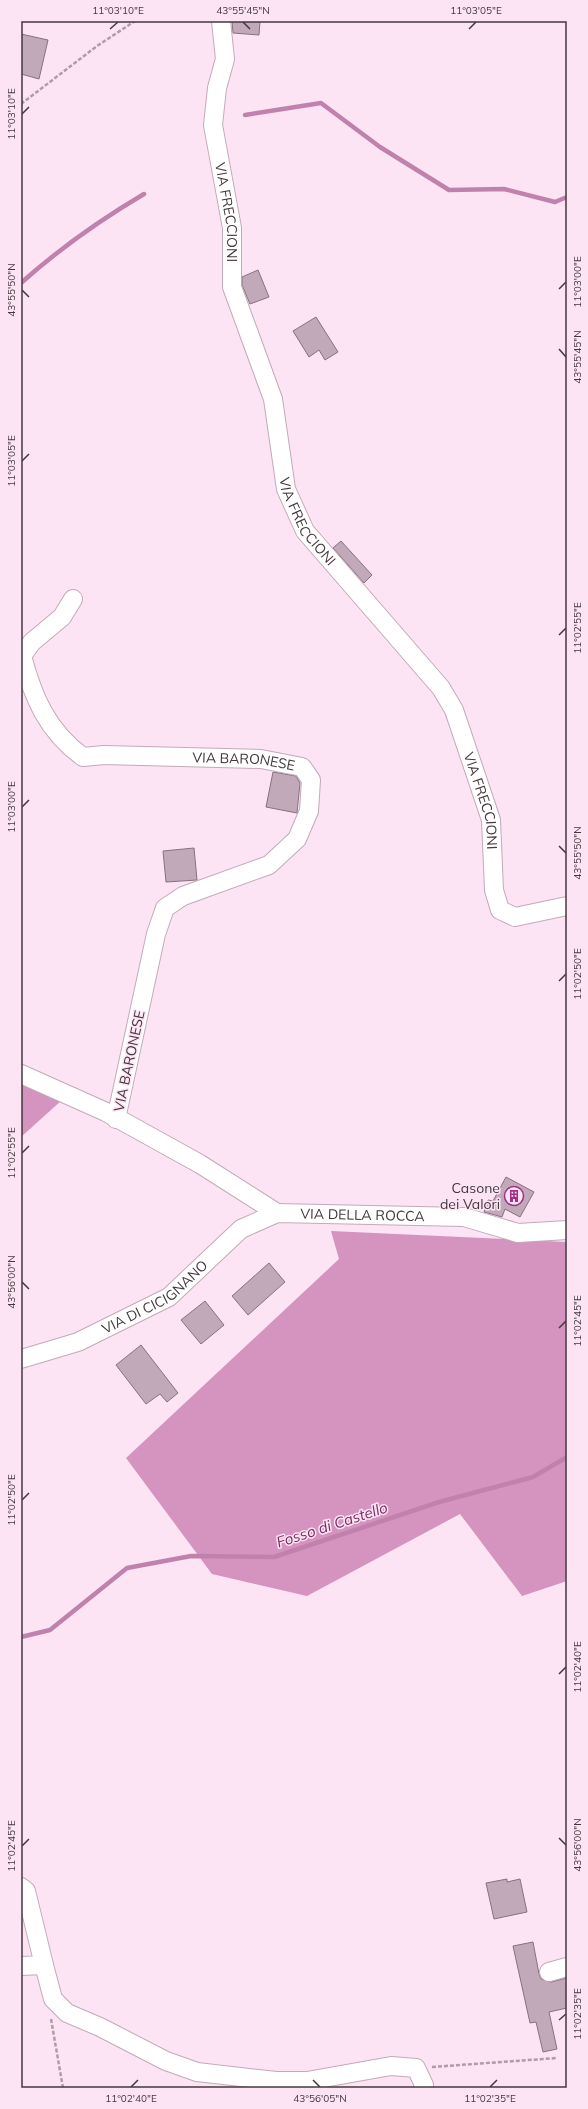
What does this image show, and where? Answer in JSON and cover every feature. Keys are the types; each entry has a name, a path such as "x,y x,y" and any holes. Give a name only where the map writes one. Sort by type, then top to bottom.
{"street":[{"name":"VIA FRECCIONI","path":"221,21 225,59 217,88 213,125 232,228 232,287 273,399 286,489 305,531 441,688 454,710 491,820 494,890 500,910 515,917 567,906"},
{"name":"VIA BARONESE","path":"73,599 62,617 32,642 22,656 30,686 44,717 71,748 82,757 104,755 261,759 302,767 311,780 309,811 296,839 269,865 183,896 166,908 154,942 116,1119"},
{"name":"VIA BARONESE","path":"21,1074 106,1112 116,1119 200,1164 277,1213"},
{"name":"VIA DELLA ROCCA","path":"277,1213 464,1217 518,1233 567,1230"},
{"name":"VIA DI CICIGNANO","path":"21,1359 78,1342 169,1297 241,1230 277,1213"},
{"path":"21,1887 26,1891 53,1999 67,2013 100,2027 166,2061 198,2072 276,2081 307,2081 391,2066 416,2068 424,2085 423,2088"},
{"path":"21,1966 44,1965"},
{"path":"549,1972 567,1967"}],"path":[{"path":"21,104 97,46 135,21"},
{"path":"50,2015 63,2088"},
{"path":"416,2068 557,2058"}],"shaded area":[{"path":"21,1080 62,1100 21,1137"},
{"path":"331,1231 567,1242 567,1581 522,1596 460,1514 307,1596 212,1574 126,1458 339,1259"}],"building":[{"path":"232,21 260,21 259,35 233,33"},
{"path":"21,34 48,40 39,79 21,74"},
{"path":"258,270 269,297 250,304 242,285 242,277"},
{"path":"316,317 338,352 325,360 319,350 309,357 293,331"},
{"path":"341,541 372,575 364,583 333,548"},
{"path":"273,772 296,776 300,783 297,813 266,807"},
{"path":"194,848 197,880 166,882 163,851"},
{"name":"Casone dei Valori","path":"506,1177 534,1192 520,1217 505,1209 502,1217 484,1212 488,1200 493,1201"},
{"path":"269,1263 285,1282 248,1315 232,1296"},
{"path":"205,1301 224,1325 201,1344 181,1320"},
{"path":"141,1345 178,1393 167,1402 160,1394 146,1404 116,1365"},
{"path":"507,1879 507,1882 520,1879 527,1912 494,1919 486,1883"},
{"path":"533,1942 541,1979 551,1982 567,1978 567,2008 549,2012 557,2049 543,2052 536,2022 530,2023 513,1946"}],"waterway":[{"path":"245,115 321,103 380,147 449,190 504,189 555,202 567,197"},
{"path":"21,283 50,258 80,236 144,194"},
{"name":"Fosso di Castello","path":"21,1637 50,1630 127,1568 191,1556 274,1557 439,1502 533,1477 567,1457"}],"place":[{"name":"Casone dei Valori","path":"514,1196"}]}
